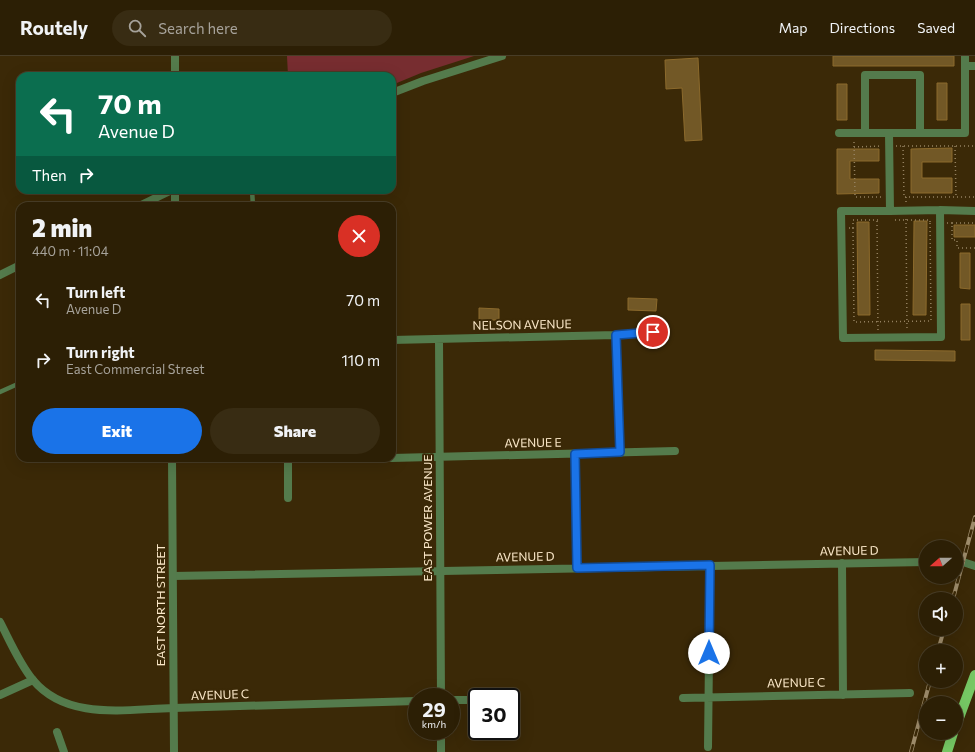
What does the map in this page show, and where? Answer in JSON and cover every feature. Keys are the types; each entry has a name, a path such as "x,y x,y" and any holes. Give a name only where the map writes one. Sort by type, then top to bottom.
{"main road":[{"path":"963,707 975,675"},
{"path":"947,752 951,740"}],"street":[{"path":"175,56 175,72"},
{"path":"396,91 423,80 502,56"},
{"path":"965,56 966,133"},
{"path":"965,66 975,66"},
{"path":"865,133 865,75 920,75 920,133"},
{"path":"839,134 974,132"},
{"path":"890,133 890,210"},
{"path":"147,202 164,194"},
{"path":"940,210 941,337 842,338 841,211 890,210 940,210 975,211"},
{"path":"0,275 16,267"},
{"name":"NELSON AVENUE","path":"396,340 616,335 653,332"},
{"path":"616,335 620,452"},
{"name":"EAST POWER AVENUE","path":"439,339 441,688"},
{"name":"AVENUE E","path":"396,458 675,450"},
{"path":"575,454 577,568"},
{"name":"EAST NORTH STREET","path":"172,462 174,752"},
{"path":"288,462 288,498"},
{"name":"AVENUE D","path":"173,576 919,562"},
{"path":"963,562 975,566"},
{"path":"842,563 843,695"},
{"path":"708,746 710,565"},
{"name":"AVENUE C","path":"0,622 15,651 33,680 43,690 60,701 82,709 102,710 408,701"},
{"path":"0,695 33,680"},
{"name":"AVENUE C","path":"683,698 910,693"},
{"path":"57,732 64,752"},
{"path":"441,740 441,752"}],"lane":[{"path":"0,392 16,385"}],"path":[{"path":"854,133 855,198 882,197 882,192 890,192"},
{"path":"903,146 904,197 906,197 907,337"},
{"path":"956,146 956,197"},
{"path":"854,147 975,146"},
{"path":"906,197 975,197"},
{"path":"877,211 878,338"},
{"path":"884,220 853,220 854,322 931,321 930,220 891,220"},
{"path":"930,223 975,223"},
{"path":"952,223 952,240 957,240 957,248 975,248"},
{"path":"841,228 853,228"}],"shaded area":[{"path":"287,56 474,56 421,73 396,83 396,72 288,72"}],"building":[{"path":"833,56 954,56 954,66 833,66"},
{"path":"698,58 702,140 685,141 682,88 666,89 665,60"},
{"path":"937,83 947,83 947,120 937,120"},
{"path":"837,84 847,84 847,120 837,120"},
{"path":"952,148 952,162 922,162 922,178 952,178 952,193 911,193 911,149"},
{"path":"837,149 879,149 879,161 850,161 850,179 879,179 879,193 837,194"},
{"path":"914,221 927,221 926,315 913,315"},
{"path":"857,222 869,222 870,315 858,315"},
{"path":"954,225 975,225 975,237 954,237"},
{"path":"960,253 970,253 970,289 960,288"},
{"path":"628,298 657,299 656,311 628,310"},
{"path":"961,304 970,304 970,340 961,340"},
{"path":"479,308 499,309 499,320 479,320"},
{"path":"875,350 955,351 955,361 875,360"}],"railway":[{"path":"955,592 975,517"},
{"path":"940,644 942,636"},
{"path":"911,752 928,688"}],"route":[{"path":"653,332 616,335 620,452 575,454 577,568 710,565 709,653"}]}
